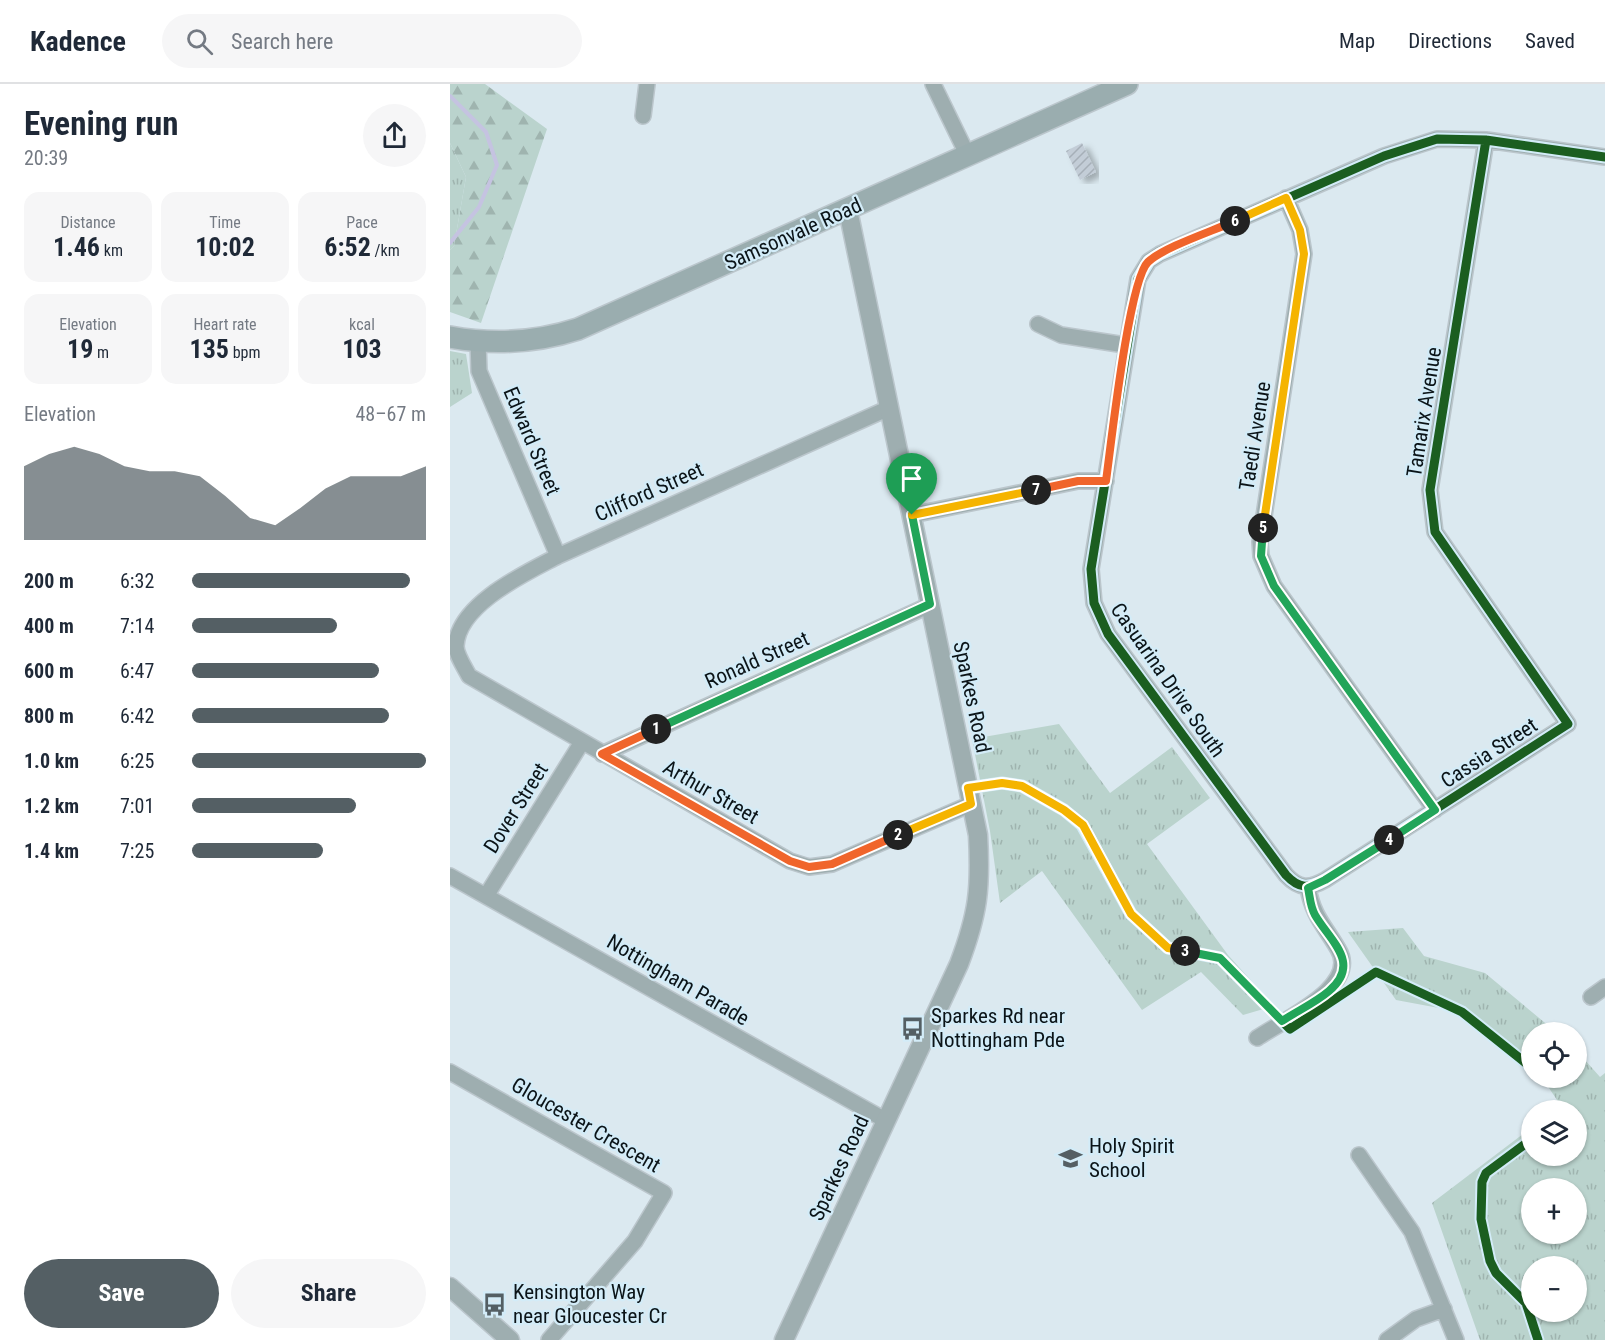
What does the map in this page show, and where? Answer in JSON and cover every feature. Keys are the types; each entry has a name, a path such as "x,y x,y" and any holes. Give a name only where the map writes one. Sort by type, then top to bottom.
{"main road":[{"name":"Samsonvale Road","path":"450,337 478,341 519,342 578,329 1127,84"}],"street":[{"path":"643,116 647,84"},
{"path":"933,84 944,102 968,156"},
{"name":"Casuarina Drive South","path":"1308,888 1299,886 1286,875 1108,634 1099,618 1091,589 1091,569 1125,345 1138,279 1149,261 1383,156 1437,139 1486,140 1605,157"},
{"name":"Tamarix Avenue","path":"1486,140 1430,489 1435,532 1568,724"},
{"name":"Taedi Avenue","path":"1286,198 1300,230 1304,254 1260,542 1261,556 1274,586 1435,810"},
{"name":"Sparkes Road","path":"784,1340 959,964 975,922 979,858 971,804 848,210"},
{"path":"1038,324 1061,335 1125,345"},
{"name":"Edward Street","path":"478,341 479,371 558,556"},
{"name":"Clifford Street","path":"456,648 459,631 479,604 513,580 558,556 889,408"},
{"path":"912,515 1078,481 1106,481"},
{"name":"Ronald Street","path":"602,754 930,604"},
{"name":"Arthur Street","path":"456,648 469,676 790,861 809,867 832,864 971,804"},
{"name":"Cassia Street","path":"1308,888 1325,880 1568,724"},
{"name":"Dover Street","path":"486,896 582,742"},
{"name":"Nottingham Parade","path":"450,876 885,1120"},
{"path":"1257,1038 1328,992 1342,974 1344,963 1340,951 1314,914 1308,888"},
{"path":"1591,997 1605,987"},
{"name":"Gloucester Crescent","path":"450,1072 664,1193 635,1241 549,1340"},
{"path":"1359,1155 1412,1232 1456,1340"},
{"path":"450,1287 510,1340"},
{"path":"1387,1340 1416,1319 1444,1309"}],"green space":[{"path":"450,84 485,84 547,129 481,323 450,312 450,250 454,246 466,177 450,143"},
{"path":"450,143 466,177 454,246 450,250"},
{"path":"450,351 466,354 472,393 450,407"},
{"path":"1059,724 1110,793 1172,747 1210,798 1147,844 1228,955 1274,1006 1243,1015 1201,972 1142,1010 1042,871 1000,903 990,831 972,739"},
{"path":"1403,928 1424,956 1485,973 1544,1022 1521,1022 1521,1065 1455,1011 1396,1000 1348,932"},
{"path":"1587,1062 1600,1077 1605,1073 1605,1340 1480,1340 1432,1203 1521,1136 1521,1166 1587,1166 1587,1100 1557,1100 1549,1088 1587,1088"}],"building":[{"path":"1082,143 1096,172 1080,180 1066,151"}],"waterway":[{"path":"450,96 486,132 497,165 479,207 450,243"}],"cycle path":[{"path":"1486,140 1430,490 1435,532 1568,724 1325,880 1304,886 1295,883 1286,875 1108,634 1094,603 1091,569 1138,279 1149,261 1160,254 1384,156 1437,139 1486,140 1605,157"},
{"path":"968,788 1002,783 1022,786 1064,810 1082,825 1131,914 1168,948 1220,958 1290,1029 1376,972 1462,1012 1521,1059"},
{"path":"1521,1147 1486,1173 1482,1182 1481,1219 1490,1261 1496,1273 1526,1303 1538,1340"}],"place":[{"name":"Sparkes Rd near Nottingham Pde","path":"913,1028"},
{"name":"Holy Spirit School","path":"1071,1158"},
{"name":"Kensington Way near Gloucester Cr","path":"495,1304"}],"route":[{"path":"1286,198 1300,230 1304,243 1304,254 1260,542 1261,556 1274,586 1435,810 1317,885 1308,888 1314,914 1340,951 1344,963 1342,974 1328,992 1282,1021 1220,958 1168,948 1131,914 1083,825 1044,797 1022,786 1002,783 968,788 971,804 832,864 809,867 790,861 602,754 930,604 912,515 1078,481 1106,481 1125,345 1142,269 1160,254 1286,198"}]}
